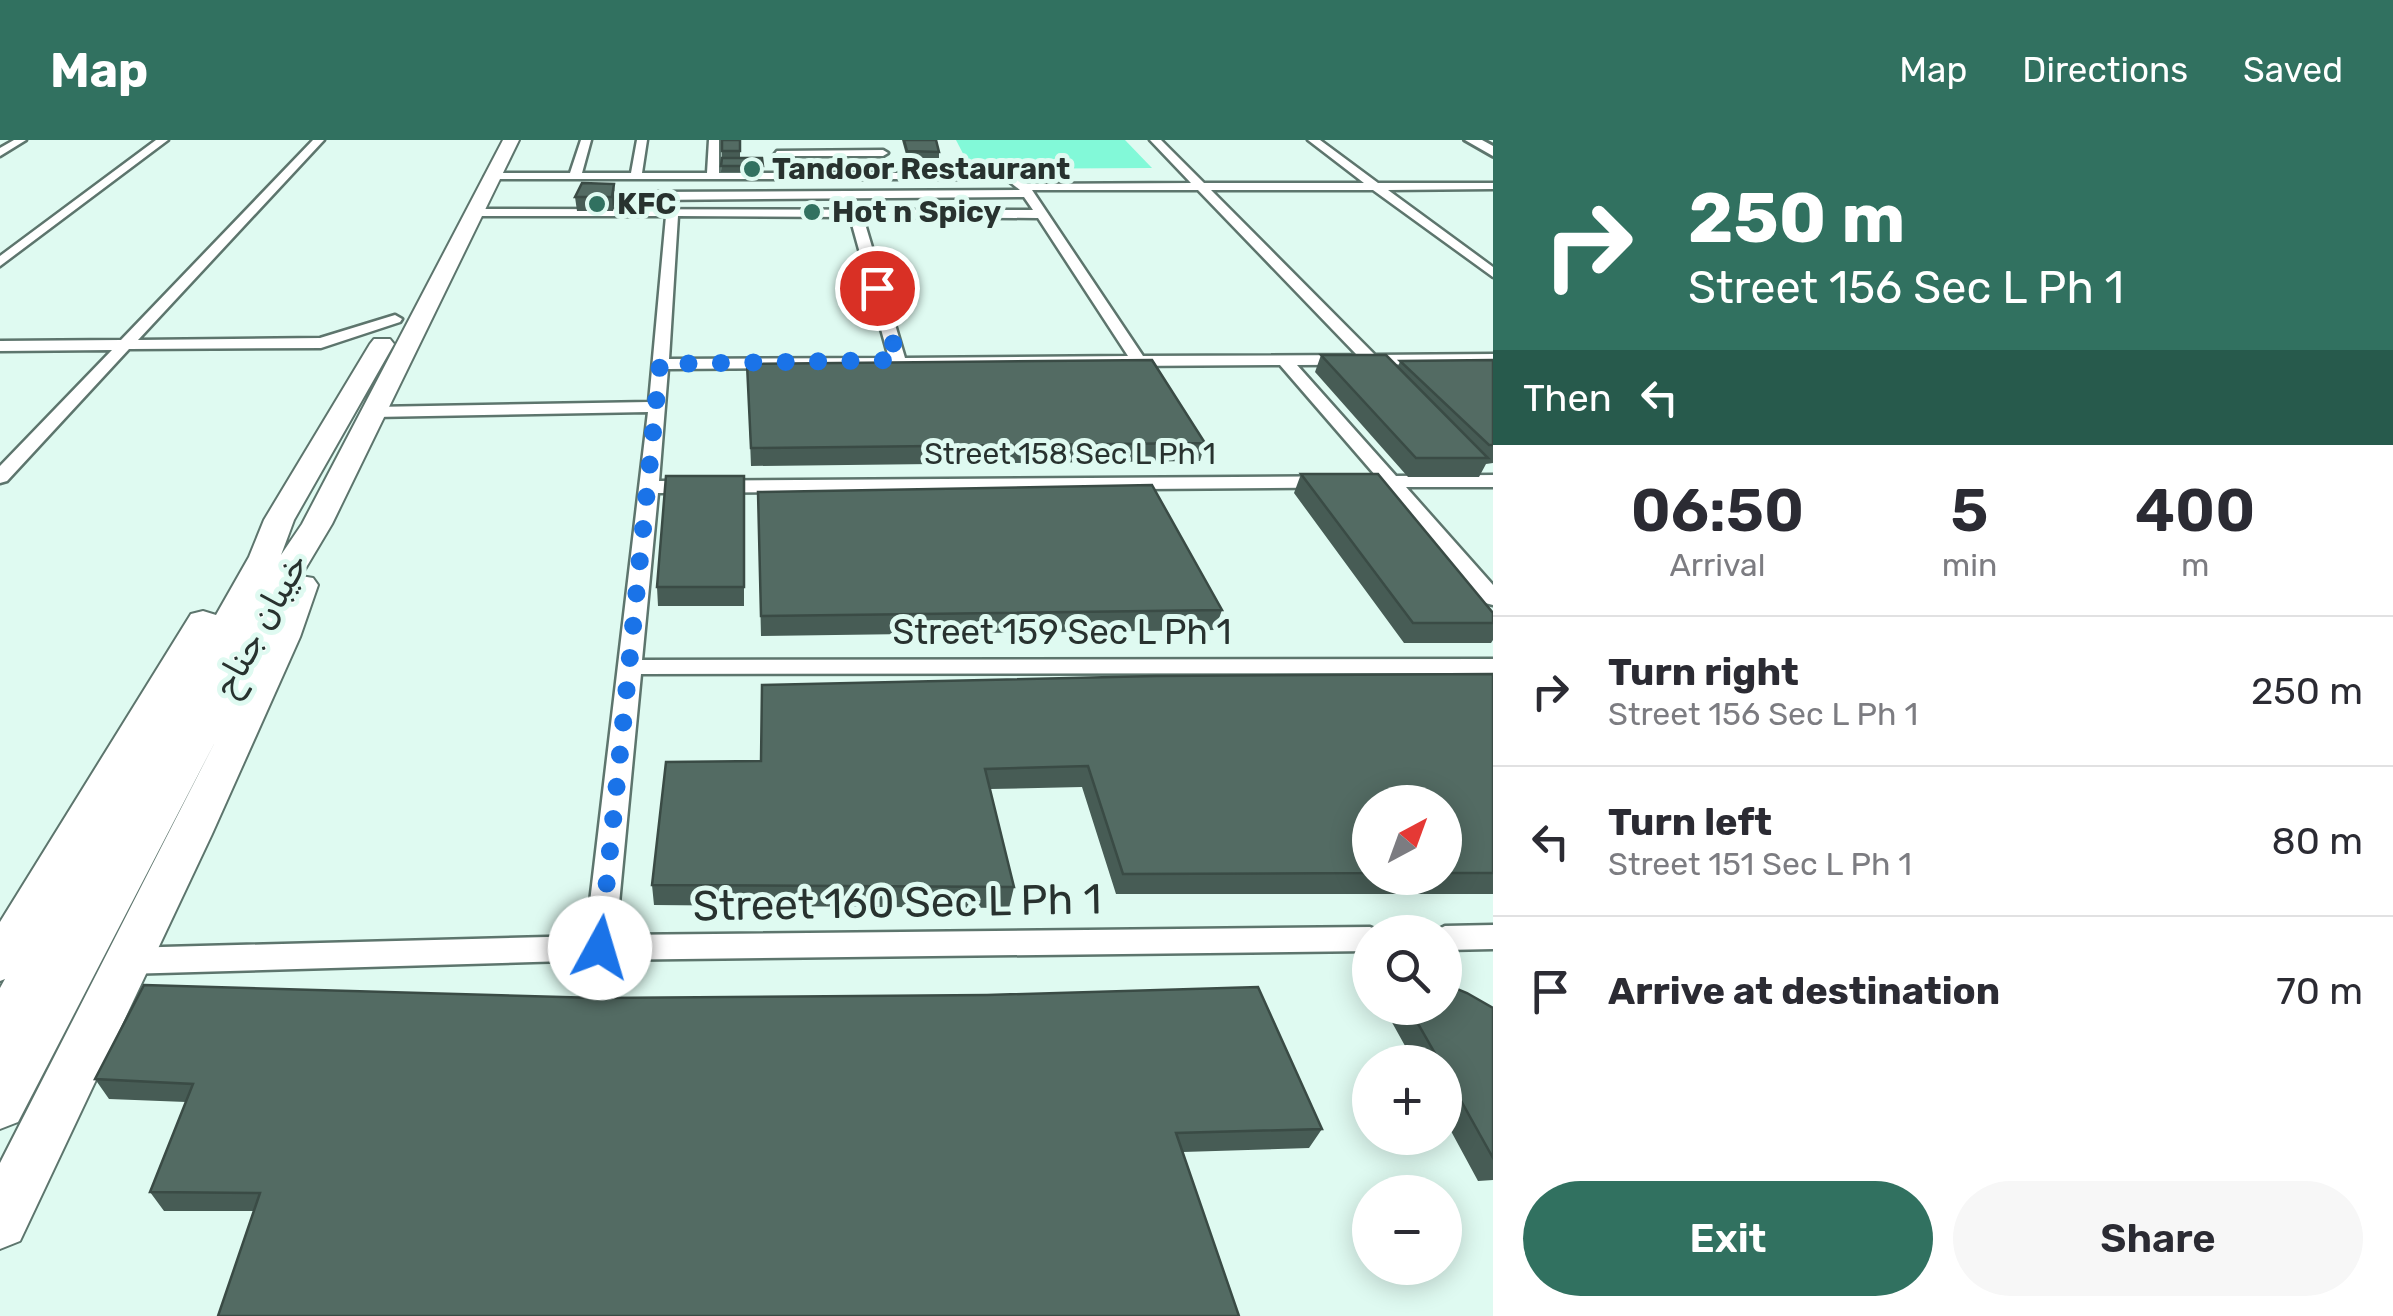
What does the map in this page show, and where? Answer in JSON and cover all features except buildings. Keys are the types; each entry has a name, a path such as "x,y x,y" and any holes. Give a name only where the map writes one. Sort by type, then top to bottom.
{"main road":[{"name":"خیبان جناح","path":"0,1105 293,562 298,522 359,358 395,318 494,140"},
{"name":"خیبان جناح","path":"0,1033 265,557 298,522 374,412 511,140"},
{"path":"0,1221 191,834 283,637 311,560 298,522 246,555 164,682 2,955"}],"street":[{"path":"0,153 21,140"},
{"path":"0,262 163,140"},
{"path":"0,477 319,140"},
{"path":"575,176 586,140"},
{"path":"636,175 642,140"},
{"path":"712,175 714,140"},
{"path":"775,140 775,175"},
{"path":"1154,140 1370,359"},
{"path":"1313,140 1493,273"},
{"path":"1472,140 1493,152"},
{"path":"777,154 881,146 898,194 900,215"},
{"path":"646,213 653,175"},
{"path":"492,176 1016,178 1138,360"},
{"path":"650,196 1493,186"},
{"path":"473,212 672,216 1043,214"},
{"path":"856,215 898,360"},
{"path":"600,948 657,407 672,216"},
{"path":"0,346 321,343 395,318"},
{"path":"321,343 359,358"},
{"path":"660,364 1493,358"},
{"path":"1284,360 1493,598"},
{"path":"374,412 657,407"},
{"name":"Street 158 Sec L Ph 1","path":"646,487 1493,481"},
{"name":"Street 159 Sec L Ph 1","path":"631,667 1493,666"},
{"path":"1462,938 1493,937"},
{"name":"Street 160 Sec L Ph 1","path":"125,962 600,948 1352,938"}],"green space":[{"path":"956,140 1125,140 1152,168 971,169"}],"place":[{"name":"Tandoor Restaurant","path":"752,169"},
{"name":"KFC","path":"597,204"},
{"name":"Hot n Spicy","path":"812,212"}],"route":[{"path":"600,948 660,364 898,360 877,288"}]}
